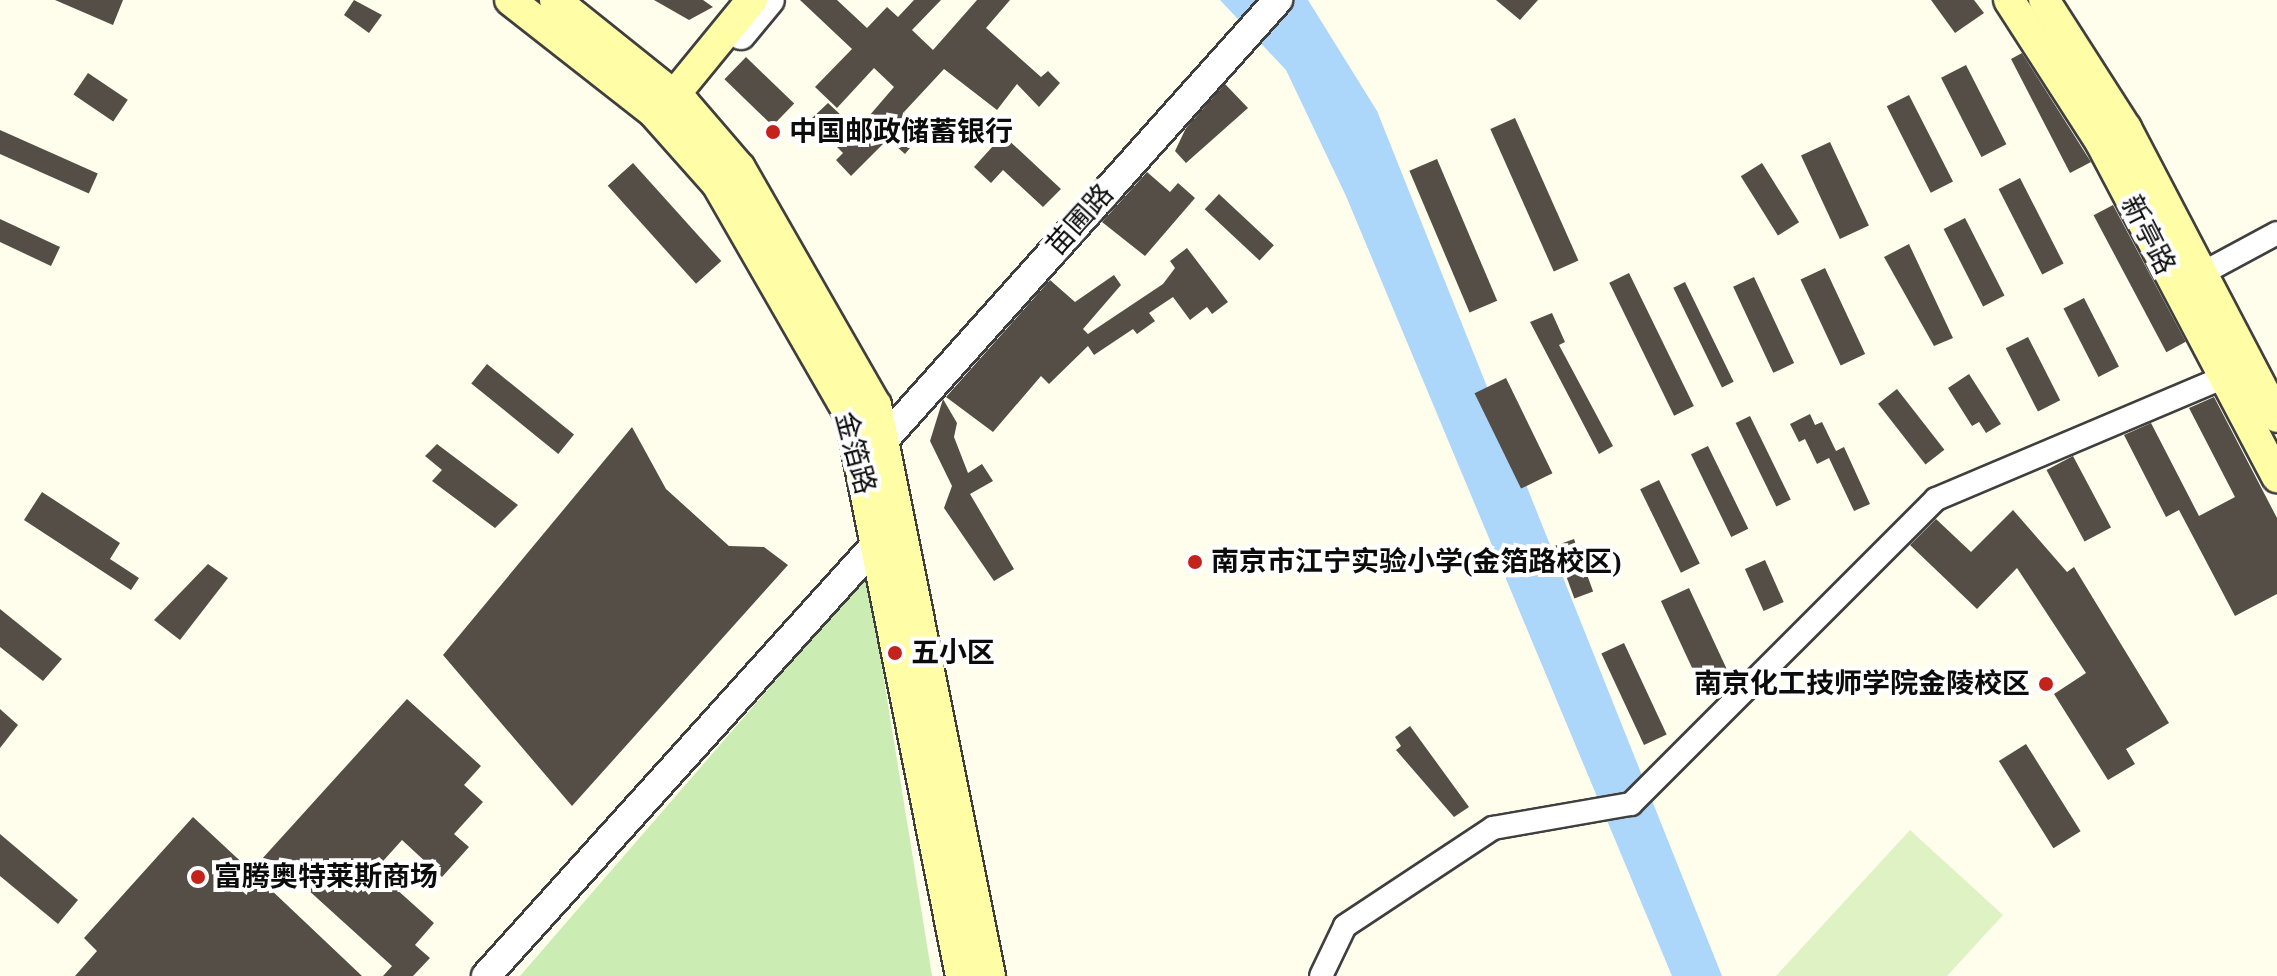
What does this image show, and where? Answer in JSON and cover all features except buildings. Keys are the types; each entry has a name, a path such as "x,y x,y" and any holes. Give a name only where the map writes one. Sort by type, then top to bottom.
{"main road":[{"name":"金箔路","path":"510,0 672,105 850,415 877,543 980,974"},
{"name":"金箔路","path":"555,0 740,168 876,405 980,974"},
{"path":"672,105 752,0"},
{"name":"新亭路","path":"2009,0 2101,143 2236,373 2277,417"},
{"name":"新亭路","path":"2044,0 2126,128 2201,274 2277,477"}],"street":[{"path":"672,105 770,0"},
{"name":"苗圃路","path":"884,440 1278,0"},
{"path":"2201,274 2277,233"},
{"path":"1321,976 1345,926 1493,828 1566,819 1631,804 1936,499 2236,373"},
{"path":"486,976 877,543"}],"green space":[{"path":"867,575 932,976 520,976"},
{"path":"1910,830 2003,915 1947,976 1776,976"}],"water":[{"path":"1220,0 1308,0 1377,111 1722,976 1672,976 1346,196 1286,70"}],"place":[{"name":"中国邮政储蓄银行","path":"773,132"},
{"name":"南京市江宁实验小学(金箔路校区)","path":"1195,562"},
{"name":"五小区","path":"895,653"},
{"name":"南京化工技师学院金陵校区","path":"2046,684"},
{"name":"富腾奥特莱斯商场","path":"198,877"}]}
